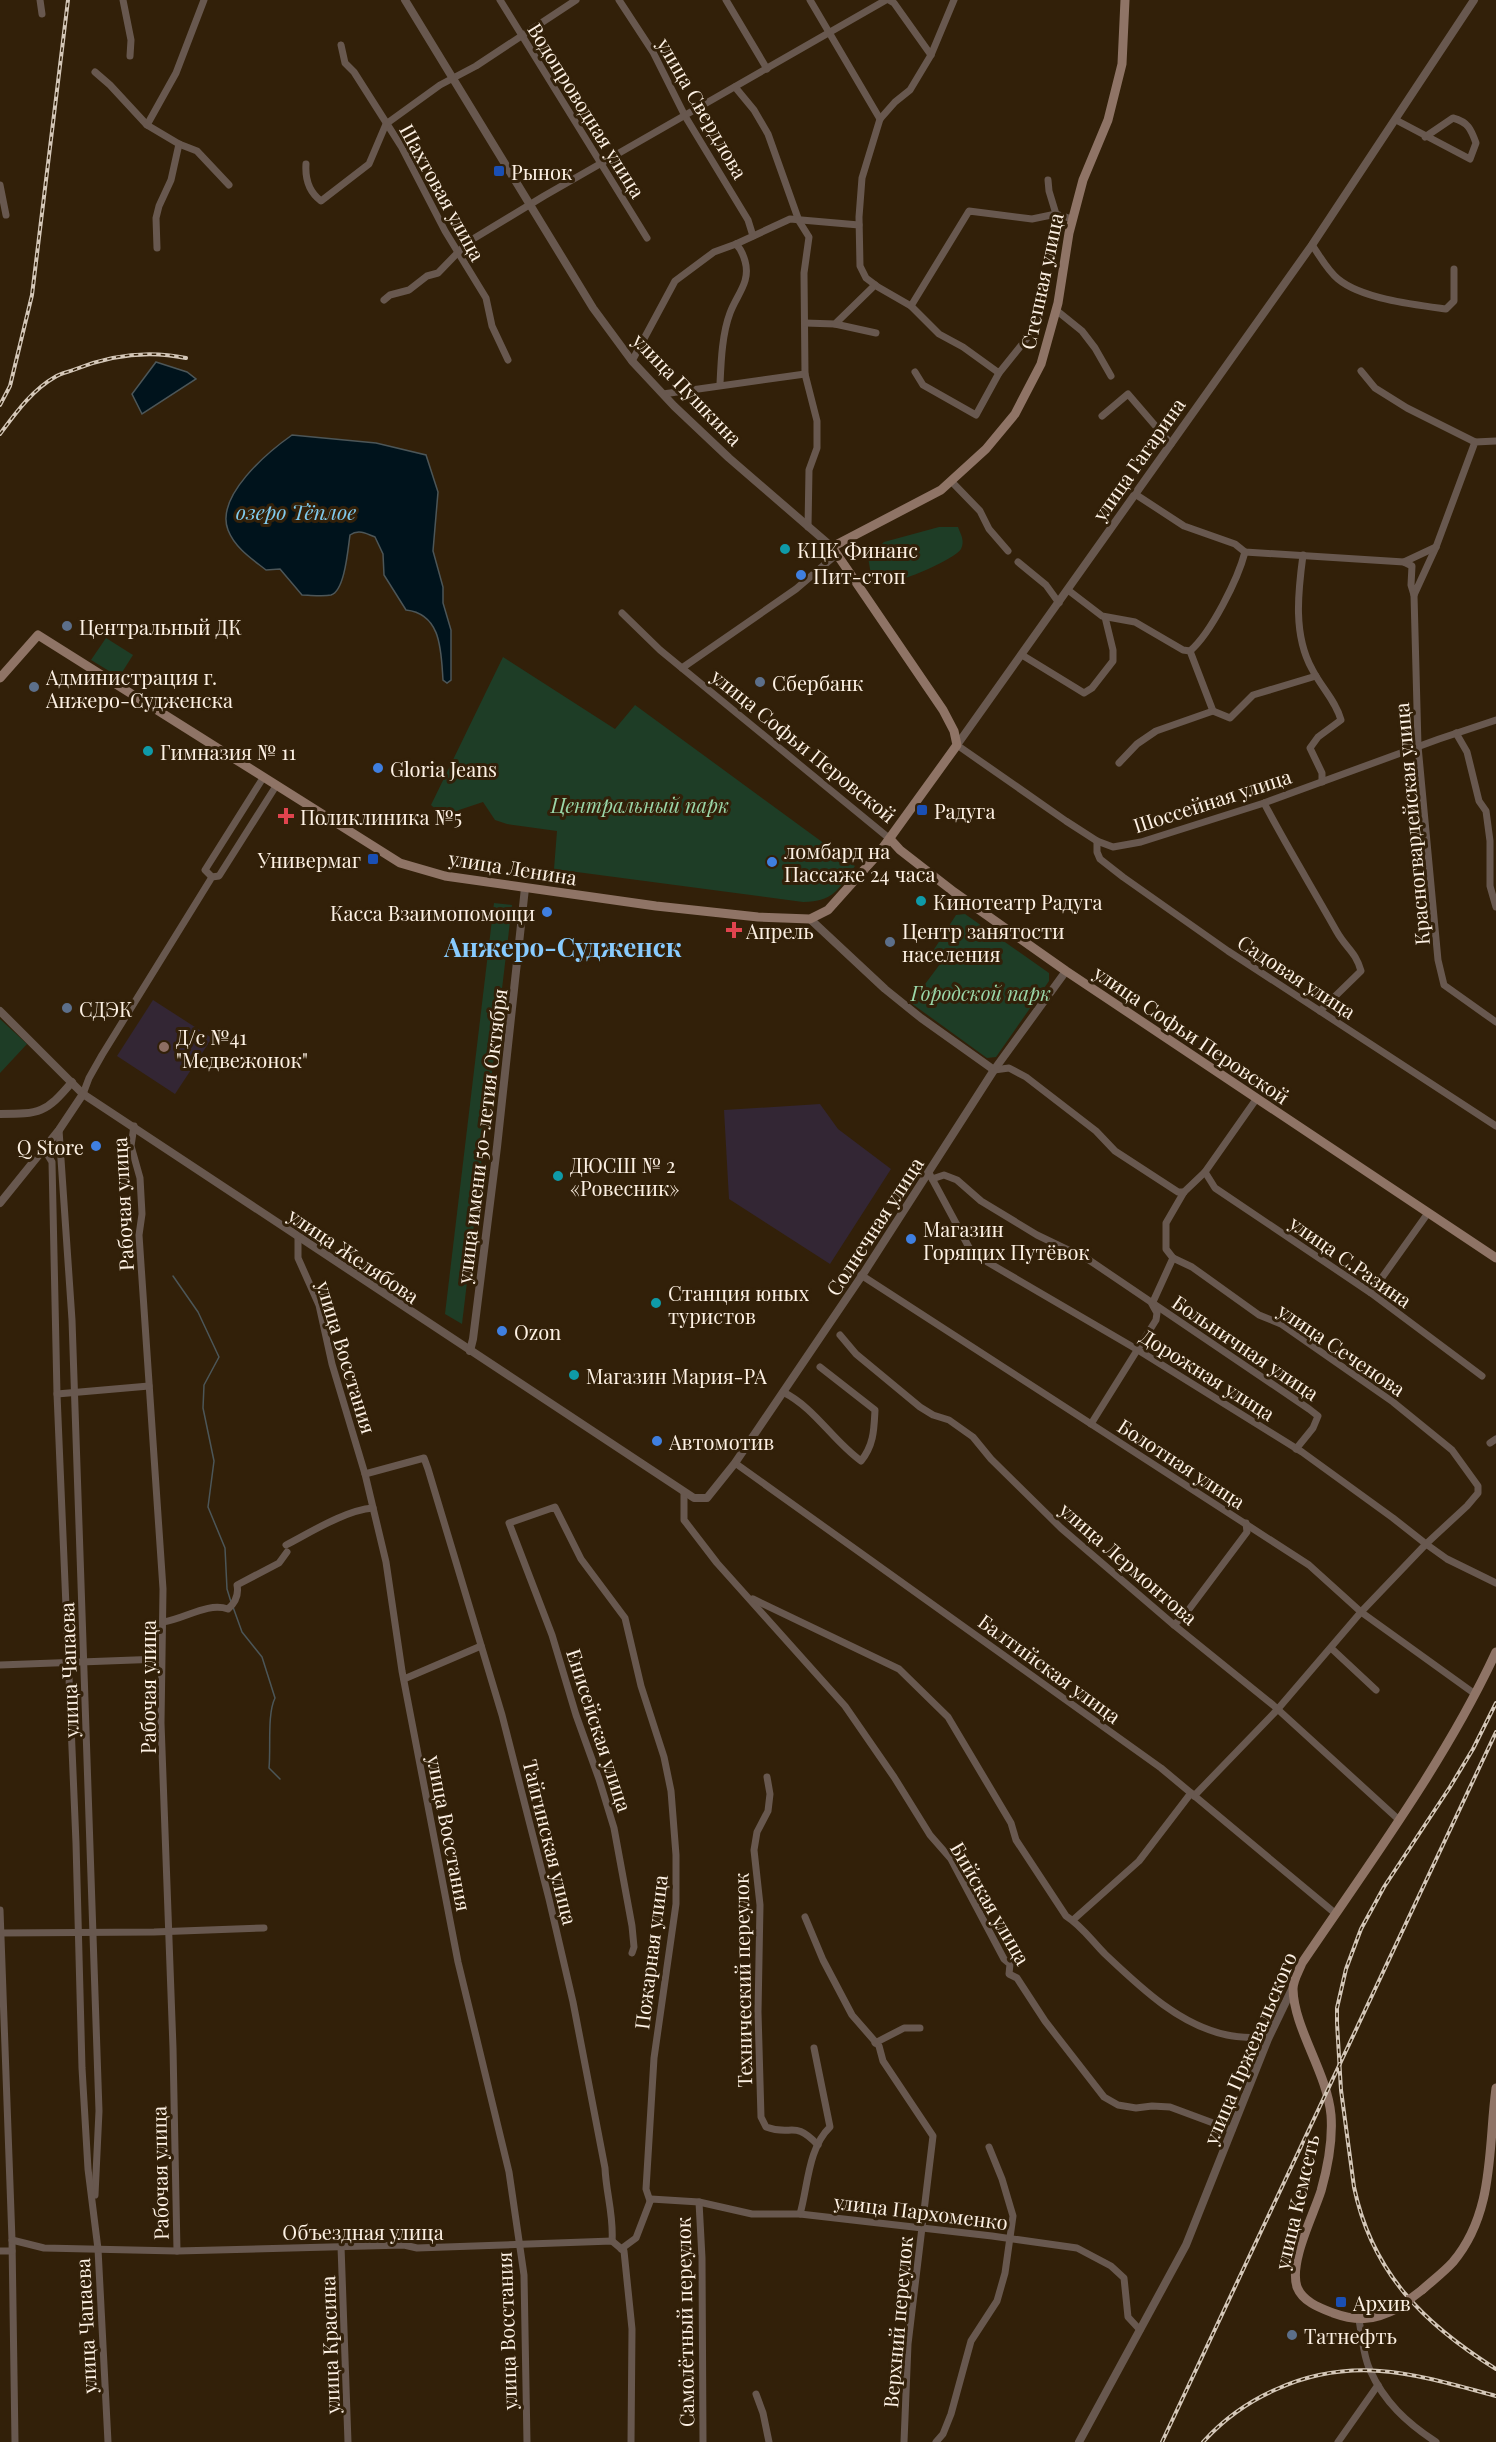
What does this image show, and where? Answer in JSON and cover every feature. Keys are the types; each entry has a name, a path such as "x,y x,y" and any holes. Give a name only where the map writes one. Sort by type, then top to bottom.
{"main road":[{"name":"Степная улица","path":"835,551 941,490 986,449 1015,414 1041,364 1056,310 1072,219 1083,180 1108,120 1122,63 1125,0"},
{"name":"улица Пушкина","path":"835,551 943,710 954,731 957,745"},
{"name":"улица Ленина","path":"0,678 38,635 400,863 445,876 525,888 695,911 810,919"},
{"name":"улица Гагарина","path":"810,919 828,910 835,903 890,838 957,745"},
{"name":"улица Софьи Перовской","path":"890,838 900,850 954,892 1066,971 1496,1258"},
{"name":"улица Пржевальского","path":"1293,1987 1302,1963 1398,1819 1474,1694 1496,1652"},
{"name":"улица Кемсеть","path":"1293,1987 1298,2017 1310,2043 1330,2103 1332,2133 1323,2181 1298,2257 1296,2280 1302,2295 1313,2304 1359,2320"},
{"path":"1359,2320 1381,2316 1398,2308 1453,2262 1461,2251 1472,2232 1484,2200 1490,2165 1496,2088"}],"street":[{"path":"40,0 42,14"},
{"path":"123,0 131,40 130,56"},
{"path":"147,125 176,73 204,0"},
{"name":"улица Пушкина","path":"405,0 592,308 632,361 729,458 835,551"},
{"name":"Водопроводная улица","path":"500,0 646,238"},
{"path":"306,164 305,177 314,196 321,201 369,164 386,124 440,85 453,79 576,0"},
{"name":"улица Свердлова","path":"619,0 652,52 685,116 748,220 753,236"},
{"path":"726,0 767,69"},
{"path":"810,0 879,119"},
{"path":"384,300 390,295 409,290 427,276 438,273 468,242 530,207 544,196 887,0 894,3 931,55"},
{"path":"954,0 931,55 909,90 879,119 862,178 859,225 860,266 866,278 876,286 911,306 939,334 963,347 999,373"},
{"name":"улица Гагарина","path":"957,745 1312,245 1474,0"},
{"name":"Шахтовая улица","path":"341,45 345,63 354,72 401,146 486,298 492,326 508,360"},
{"path":"95,72 147,125 178,144 196,151 230,185"},
{"path":"735,87 754,110 768,134 799,221 809,237 804,273 805,374 817,421 818,448 809,470 807,483 808,527"},
{"path":"1396,120 1425,137 1470,159 1476,143 1470,127 1453,118 1425,137"},
{"path":"157,248 156,218 171,180 178,144"},
{"path":"1048,180 1056,214"},
{"path":"0,185 6,215"},
{"path":"911,306 969,211 1032,219 1056,214 1072,219"},
{"path":"632,361 675,281 714,252 790,219 859,225"},
{"path":"720,384 721,362 729,314 744,286 748,270 741,249 736,244"},
{"path":"1312,245 1339,279 1363,291 1406,303 1446,309 1454,301 1454,269"},
{"path":"835,324 876,286"},
{"path":"1056,310 1082,331 1111,376"},
{"path":"805,323 835,324 876,333"},
{"path":"915,372 923,385 976,415 999,373 1028,337"},
{"path":"1361,372 1375,388 1407,408 1475,442 1496,441"},
{"path":"663,394 720,384 805,374"},
{"path":"1102,416 1128,394 1171,444"},
{"name":"Красногвардейская улица","path":"1414,595 1436,547 1475,442"},
{"path":"951,481 981,511 989,529 1008,551"},
{"path":"1135,494 1184,526 1235,544 1245,552 1404,562 1436,547"},
{"path":"682,668 801,585 835,551"},
{"path":"1068,590 1105,617 1136,622 1183,650 1190,651 1201,642 1231,587 1245,552"},
{"path":"1303,555 1298,612 1303,646 1325,692 1337,705 1341,720 1318,737 1310,748 1322,773 1322,782"},
{"path":"1018,562 1046,585 1059,603"},
{"name":"Красногвардейская улица","path":"1404,562 1412,566 1418,746 1438,960 1444,985 1496,1022"},
{"name":"улица Софьи Перовской","path":"622,613 660,650 890,838"},
{"path":"1022,655 1084,693 1092,688 1113,661 1113,650 1105,617"},
{"path":"1190,651 1213,711"},
{"path":"1119,763 1137,744 1156,731 1213,711 1230,718 1252,694 1316,676"},
{"name":"Шоссейная улица","path":"957,745 1096,841 1113,847 1141,842 1264,803 1496,720"},
{"path":"1456,733 1467,752 1479,801 1486,811 1490,841 1490,885 1496,907"},
{"path":"212,877 205,870 263,778"},
{"path":"212,877 219,876 276,786"},
{"path":"1264,803 1290,854 1341,939 1357,957 1361,971 1320,1011"},
{"name":"Садовая улица","path":"1096,841 1100,859 1124,877 1228,951 1496,1126"},
{"path":"0,1203 59,1130 83,1094 88,1078 212,877"},
{"name":"улица имени 50-летия Октября","path":"470,1351 497,1147 525,888"},
{"path":"810,919 903,1004 994,1070 1009,1068 1026,1077 1096,1131 1115,1151 1178,1192 1184,1192"},
{"name":"Солнечная улица","path":"707,1498 735,1463 861,1275 931,1176 994,1070 1066,971"},
{"name":"улица Желябова","path":"0,1011 83,1094 684,1492 694,1498 707,1498"},
{"path":"0,1114 26,1114 43,1111 72,1082"},
{"path":"1152,1304 1173,1258 1166,1249 1166,1223 1184,1192 1205,1172 1257,1098"},
{"name":"Рабочая улица","path":"134,1126 131,1146 140,1178 142,1214 140,1235 164,1589 161,1659 177,2251"},
{"name":"улица Чапаева","path":"59,1130 75,1392 99,2111 95,2209"},
{"name":"улица Чапаева","path":"44,1149 52,1162 57,1394 82,2068 88,2169 95,2209 98,2249 108,2442"},
{"name":"улица С.Разина","path":"1205,1172 1215,1188 1371,1293 1482,1376"},
{"path":"931,1176 944,1175 957,1180 981,1201 1037,1235 1089,1260 1152,1304 1157,1314 1156,1320 1091,1424"},
{"name":"Дорожная улица","path":"931,1176 972,1253 1138,1350 1296,1449 1448,1559 1496,1584"},
{"path":"1371,1293 1428,1213"},
{"name":"улица Восстания","path":"298,1238 298,1258 319,1305 332,1364 365,1474 386,1562 404,1679 458,1962 509,2172 524,2276 527,2442"},
{"name":"улица Сеченова","path":"1173,1258 1192,1267 1259,1315 1281,1324 1393,1402 1452,1450 1478,1486 1478,1492 1467,1506 1426,1544"},
{"name":"Болотная улица","path":"861,1275 1309,1565 1360,1612 1474,1694"},
{"name":"Больничная улица","path":"1152,1304 1318,1416 1313,1428 1296,1449"},
{"name":"улица Лермонтова","path":"840,1335 856,1354 920,1407 933,1415 949,1420 973,1437 991,1459 1061,1528 1277,1710 1398,1819"},
{"path":"783,1392 811,1411 861,1461 870,1450 875,1410 820,1367"},
{"path":"57,1394 149,1386"},
{"name":"Тайгинская улица","path":"365,1474 424,1458 501,1715 549,1899 573,2002 604,2168 613,2223 612,2241"},
{"name":"Балтийская улица","path":"735,1463 1161,1768 1336,1914"},
{"name":"Бийская улица","path":"684,1492 684,1520 711,1556 845,1706 894,1777 930,1835 951,1859 1004,1959 1010,1964 1009,1974 1017,1978 1045,2021 1104,2097 1127,2107 1170,2107 1232,2130"},
{"path":"163,1622 180,1620 201,1610 220,1606 228,1609 234,1603 238,1592 237,1585 279,1563 286,1548 331,1522 366,1508 373,1508"},
{"name":"Енисейская улица","path":"566,1527 555,1508 509,1523 552,1635 614,1828 632,1926 634,1947 632,1953"},
{"path":"1174,1625 1187,1612 1247,1532 1246,1523"},
{"name":"Пожарная улица","path":"566,1527 581,1559 625,1618 641,1686 664,1757 671,1791 676,1855 676,1904 654,2058 646,2189 650,2201 636,2238 622,2250"},
{"path":"1073,1920 1139,1861 1192,1794 1277,1710 1360,1612 1426,1544"},
{"name":"Бийская улица","path":"744,1592 764,1605 849,1643 899,1669 948,1717 1011,1823 1016,1840 1066,1916 1073,1920 1094,1943 1160,2003 1195,2024 1227,2035 1268,2039"},
{"path":"404,1679 481,1646"},
{"path":"1330,1648 1376,1690"},
{"path":"0,1665 84,1664 161,1659"},
{"name":"Технический переулок","path":"767,1777 770,1794 768,1811 757,1832 754,1850 760,1905 758,2012 761,2117 766,2127 776,2131 798,2129 818,2145"},
{"path":"0,1910 12,2240 15,2442"},
{"name":"Верхний переулок","path":"805,1917 823,1960 852,2015 875,2043 884,2061 933,2136 908,2344 904,2442"},
{"path":"0,1933 264,1928"},
{"name":"улица Пржевальского","path":"1079,2442 1186,2245 1268,2039 1293,1987"},
{"path":"875,2043 904,2028 920,2028"},
{"path":"800,2214 812,2159 830,2127 814,2048"},
{"path":"936,2442 943,2434 951,2414 971,2341 997,2301 1005,2273 1013,2216 989,2147"},
{"name":"улица Пархоменко","path":"650,2201 699,2202 752,2214 800,2214 1077,2248 1111,2266 1124,2278 1128,2317 1140,2330"},
{"name":"Самолётный переулок","path":"699,2202 702,2258 703,2442"},
{"name":"Объездная улица","path":"12,2240 44,2248 177,2251 404,2245 417,2248 612,2241"},
{"path":"612,2241 622,2250 632,2329 631,2442"},
{"name":"улица Красина","path":"341,2246 348,2442"},
{"path":"0,2251 12,2251"},
{"path":"1359,2320 1369,2369 1380,2388 1398,2414 1436,2442"},
{"path":"1338,2442 1380,2388"},
{"path":"756,2394 769,2442"}],"shaded area":[{"name":"Д/с №41 \"Медвежонок\"","path":"153,1000 212,1038 175,1094 117,1056"},
{"path":"820,1104 838,1129 891,1169 830,1264 729,1199 724,1110"}],"green space":[{"path":"939,527 958,527 962,538 961,549 949,559 904,579 888,582 871,575 868,557 884,542"},
{"path":"106,638 133,655 119,677 91,660"},
{"name":"Центральный парк","path":"503,657 615,729 635,705 855,866 834,893 822,899 803,902 554,869 557,831 507,824 495,820 483,802 459,810 446,819 431,805"},
{"path":"494,903 512,905 462,1324 445,1314"},
{"name":"Городской парк","path":"965,914 1049,973 1049,981 996,1057 987,1058 911,1003 940,964 933,951 956,915"},
{"path":"0,1019 27,1044 0,1073"}],"water":[{"path":"156,362 187,372 196,379 142,414 132,394"},
{"name":"озеро Тёплое","path":"292,435 376,443 426,455 438,492 433,551 443,587 443,603 451,630 451,680 447,683 443,680 440,647 433,627 418,613 406,610 384,575 383,554 375,537 359,532 350,535 340,586 331,595 320,596 302,595 280,569 266,570 244,553 231,536 226,517 229,503 236,489 270,452"}],"waterway":[{"path":"173,1276 198,1312 219,1357 204,1385 203,1408 214,1461 208,1507 225,1548 227,1589 231,1602"},
{"path":"233,1607 242,1632 262,1657 275,1698 270,1722 269,1768 280,1779"}],"railway":[{"path":"0,405 10,386 32,295 68,0"},
{"path":"0,434 31,395 60,374 103,360 130,355 158,354 186,358"},
{"path":"1496,1703 1473,1749 1384,1887 1361,1929 1346,1969 1337,2008 1341,2090 1354,2187 1362,2218 1388,2271 1405,2293 1446,2334 1496,2369"},
{"path":"1162,2442 1496,1732"},
{"path":"1203,2442 1228,2418 1257,2399 1306,2378 1333,2372 1360,2370 1413,2375 1496,2396"}],"place":[{"name":"Рынок","path":"499,171"},
{"name":"КЦК Финанс","path":"785,549"},
{"name":"Пит-стоп","path":"801,575"},
{"name":"Центральный ДК","path":"67,626"},
{"name":"Сбербанк","path":"760,682"},
{"name":"Администрация г. Анжеро-Судженска","path":"34,687"},
{"name":"Гимназия № 11","path":"148,751"},
{"name":"Gloria Jeans","path":"378,768"},
{"name":"Радуга","path":"922,810"},
{"name":"Поликлиника №5","path":"286,816"},
{"name":"Универмаг","path":"373,859"},
{"name":"ломбард на Пассаже 24 часа","path":"772,862"},
{"name":"Кинотеатр Радуга","path":"921,901"},
{"name":"Касса Взаимопомощи","path":"547,912"},
{"name":"Апрель","path":"734,930"},
{"name":"Центр занятости населения","path":"890,942"},
{"name":"СДЭК","path":"67,1008"},
{"name":"Д/с №41 \"Медвежонок\"","path":"164,1047"},
{"name":"Q Store","path":"96,1146"},
{"name":"ДЮСШ № 2 «Ровесник»","path":"558,1176"},
{"name":"Магазин Горящих Путёвок","path":"911,1239"},
{"name":"Станция юных туристов","path":"656,1303"},
{"name":"Ozon","path":"502,1331"},
{"name":"Магазин Мария-РА","path":"574,1375"},
{"name":"Автомотив","path":"657,1441"},
{"name":"Архив","path":"1341,2302"},
{"name":"Татнефть","path":"1292,2335"}],"district":[{"name":"Анжеро-Судженск","path":"563,946"}]}
